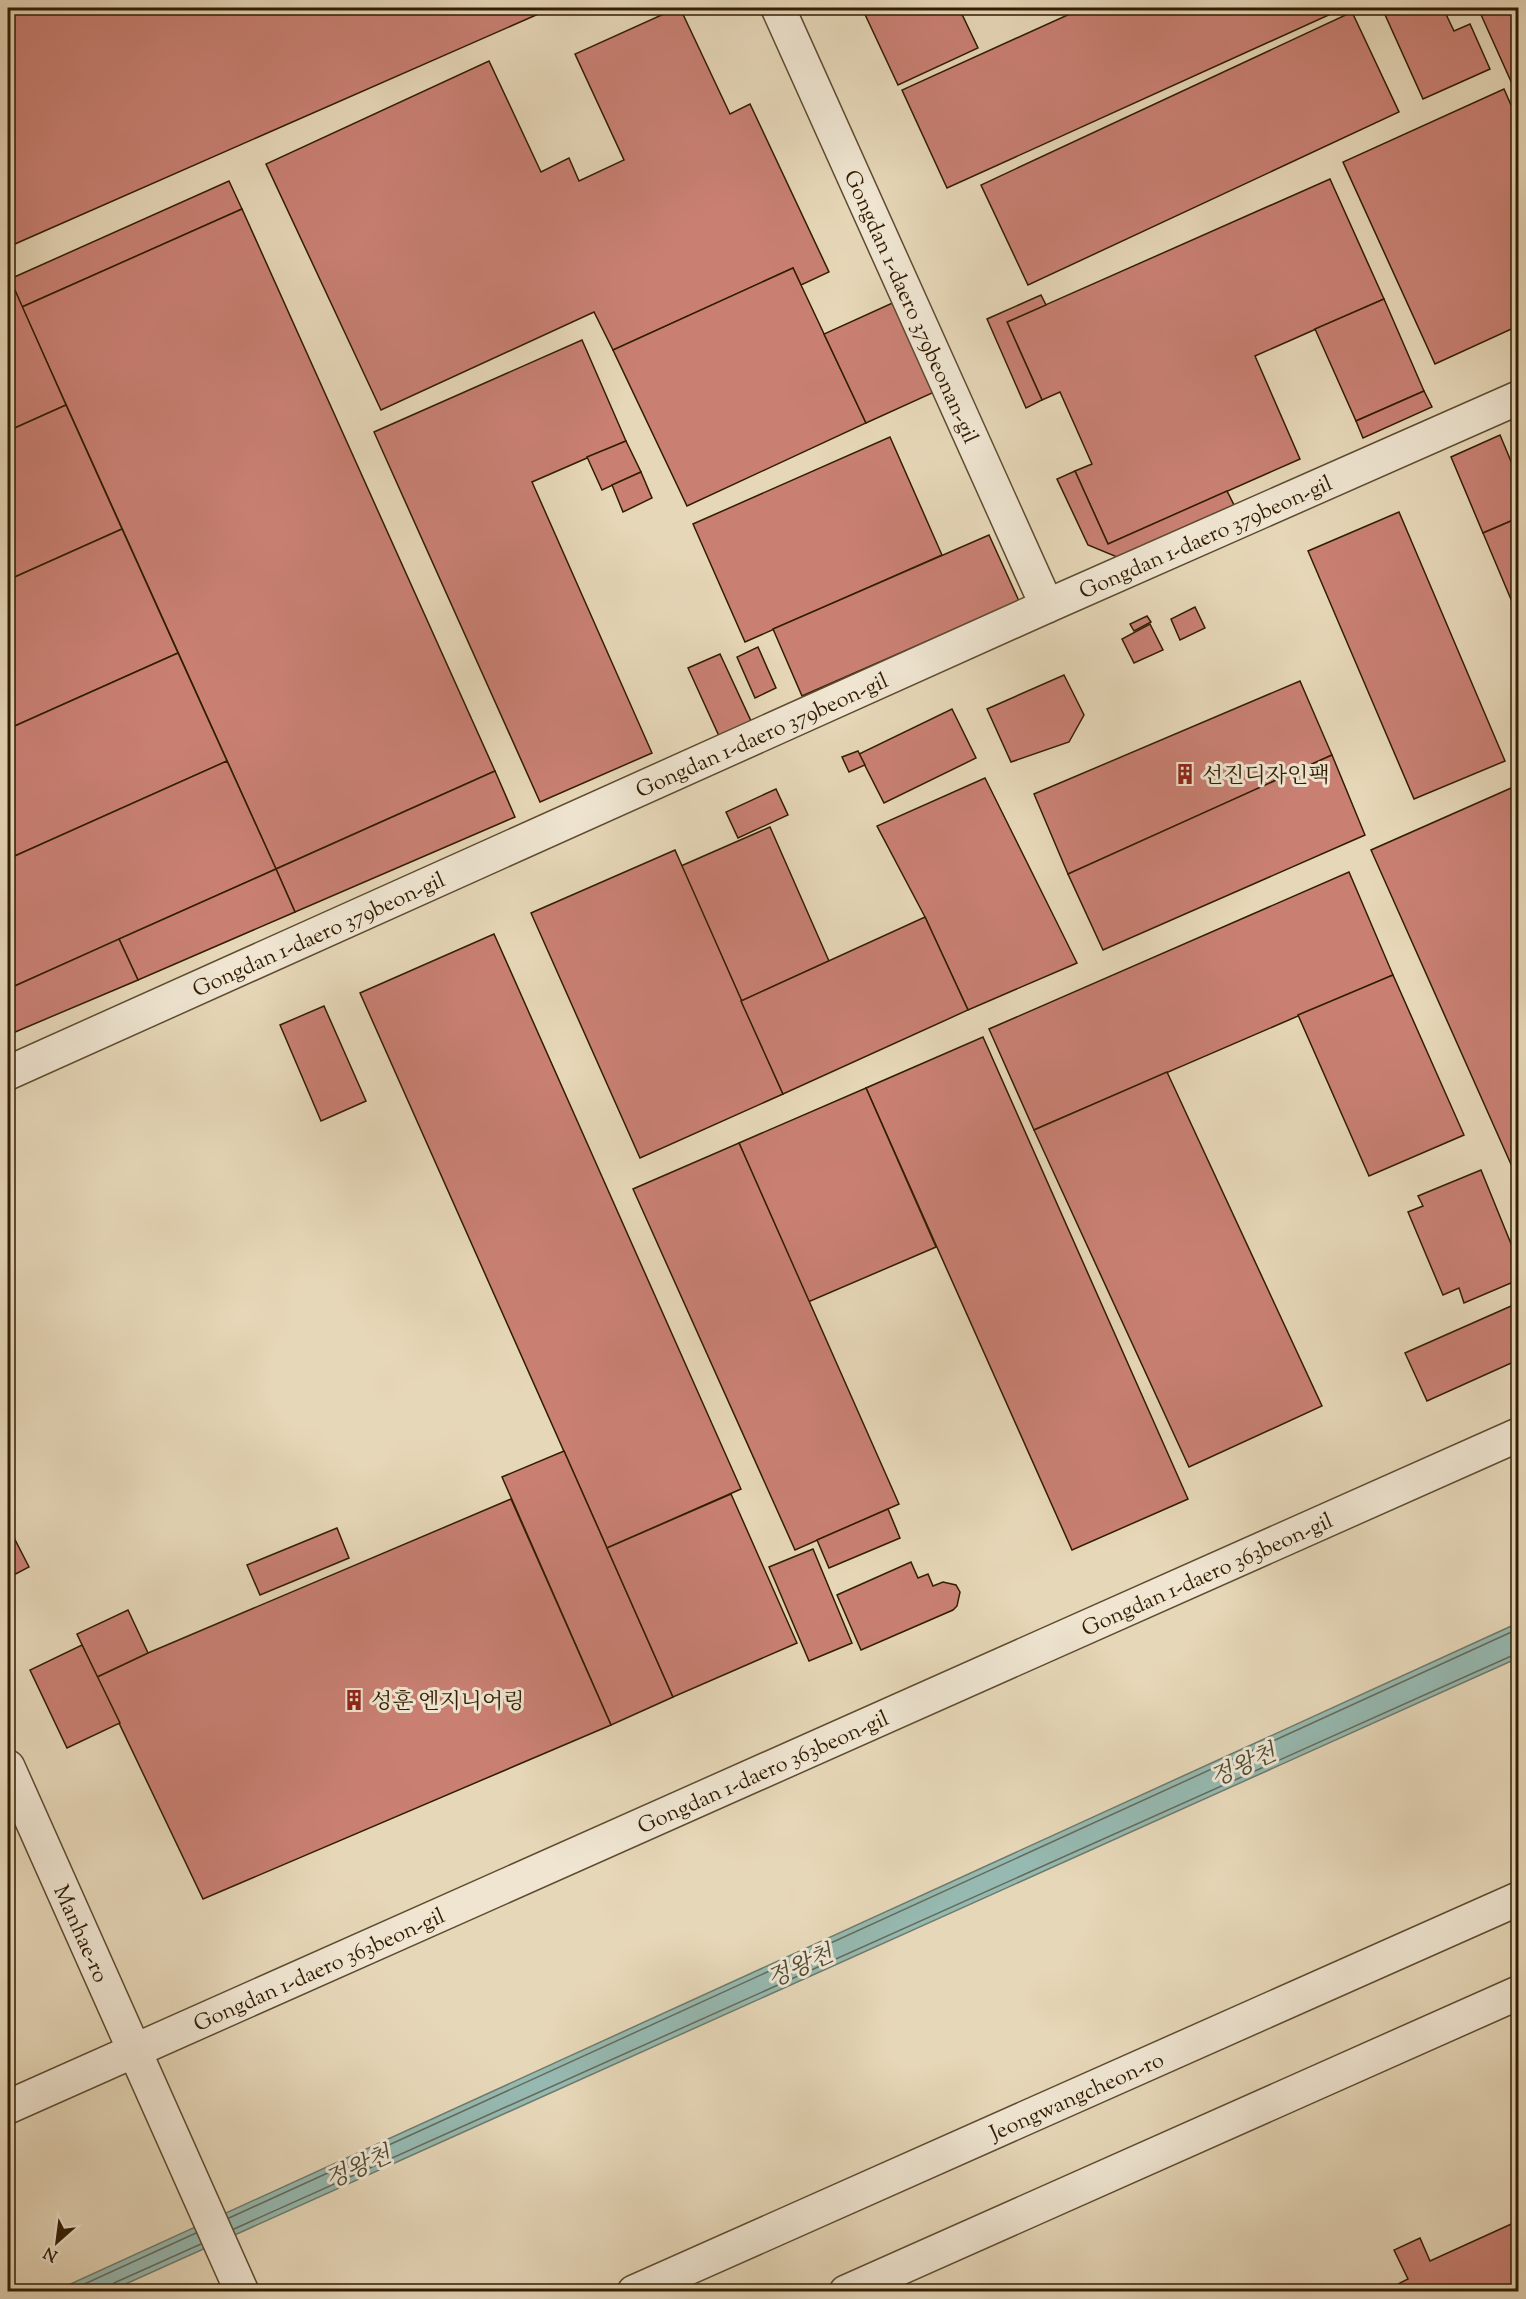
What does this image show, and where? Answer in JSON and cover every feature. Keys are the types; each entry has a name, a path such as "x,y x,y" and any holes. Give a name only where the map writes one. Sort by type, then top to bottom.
{"street":[{"name":"Gongdan 1-daero 379beonan-gil","path":"778,8 1047,606"},
{"name":"Gongdan 1-daero 379beon-gil","path":"8,1073 1047,606 1518,398"},
{"name":"Gongdan 1-daero 363beon-gil","path":"8,2108 1518,1435"},
{"name":"Manhae-ro","path":"8,1767 154,2100 242,2292"},
{"name":"Jeongwangcheon-ro","path":"634,2292 1518,1899"},
{"path":"846,2292 1518,1993"}],"water":[{"name":"정왕천","path":"1518,1623 1518,1658 110,2291 53,2292"}],"building":[{"path":"8,8 552,8 8,247"},
{"path":"680,8 730,114 750,104 829,272 801,285 793,268 613,350 594,312 381,410 266,164 489,61 541,172 569,158 579,181 624,160 575,54"},
{"path":"862,8 959,8 978,48 898,85"},
{"path":"1083,8 1344,8 947,188 902,90"},
{"path":"1382,8 1443,8 1454,31 1470,24 1490,69 1423,99"},
{"path":"1478,8 1518,8 1518,97"},
{"path":"1352,12 1399,112 1028,285 981,185"},
{"path":"1504,89 1518,121 1518,326 1435,364 1343,162"},
{"path":"1330,179 1384,299 1255,356 1300,459 1108,544 1075,471 1092,464 1060,392 1042,400 1007,322"},
{"path":"229,181 242,209 22,307 10,279"},
{"path":"242,209 495,771 276,869 22,307"},
{"path":"793,268 866,423 687,506 613,350"},
{"path":"10,279 66,405 8,431 8,280"},
{"path":"1041,295 1046,305 1007,322 1042,400 1026,408 987,319"},
{"path":"1384,299 1424,391 1356,421 1315,329"},
{"path":"899,300 941,389 866,423 824,334"},
{"path":"582,340 626,441 532,482 652,753 540,802 374,432"},
{"path":"1424,391 1432,407 1363,438 1356,421"},
{"path":"66,405 122,529 8,580 8,431"},
{"path":"1500,435 1518,478 1518,518 1483,533 1451,457"},
{"path":"890,437 942,555 745,642 693,524"},
{"path":"626,441 641,472 602,490 587,457"},
{"path":"1075,471 1108,544 1227,491 1234,505 1117,557 1088,545 1057,479"},
{"path":"641,472 652,498 623,512 612,485"},
{"path":"1399,512 1505,761 1414,799 1308,551"},
{"path":"1518,518 1518,616 1483,533"},
{"path":"122,529 178,653 8,729 8,580"},
{"path":"989,535 1019,601 802,696 773,629"},
{"path":"1195,607 1205,628 1180,640 1171,619"},
{"path":"1147,616 1151,622 1134,631 1130,624"},
{"path":"1150,624 1163,650 1134,663 1122,639"},
{"path":"758,647 776,688 755,698 737,657"},
{"path":"178,653 227,761 8,859 8,729"},
{"path":"720,654 751,721 719,736 688,668"},
{"path":"1064,675 1084,715 1069,742 1011,762 987,709"},
{"name":"선진디자인팩","path":"1300,681 1332,755 1068,874 1034,794"},
{"path":"952,709 976,758 884,803 859,754"},
{"path":"858,751 865,765 849,772 842,757"},
{"path":"1332,755 1365,835 1103,950 1068,874"},
{"path":"227,761 276,869 8,989 8,859"},
{"path":"495,771 515,817 295,912 276,869"},
{"path":"985,778 1077,963 968,1010 925,917 877,826"},
{"path":"1518,785 1518,1180 1371,850"},
{"path":"776,789 788,815 738,838 726,812"},
{"path":"770,827 829,961 741,1001 681,866"},
{"path":"675,850 783,1094 640,1158 531,913"},
{"path":"276,869 295,912 138,980 119,939"},
{"path":"1349,872 1393,975 1034,1130 989,1029"},
{"path":"925,917 968,1010 783,1094 741,1001"},
{"path":"494,934 741,1489 607,1548 360,993"},
{"path":"119,939 138,980 8,1035 8,989"},
{"path":"1393,975 1464,1135 1369,1176 1298,1015"},
{"path":"324,1006 366,1101 321,1121 280,1025"},
{"path":"983,1037 1188,1499 1072,1550 866,1088"},
{"path":"1167,1072 1322,1406 1189,1467 1034,1130"},
{"path":"866,1088 936,1247 808,1302 739,1143"},
{"path":"739,1143 899,1504 795,1550 633,1189"},
{"path":"1481,1170 1518,1261 1518,1280 1464,1303 1459,1288 1443,1295 1408,1212 1423,1206 1418,1196"},
{"path":"1518,1303 1518,1360 1427,1401 1405,1353"},
{"path":"564,1451 673,1697 611,1725 502,1477"},
{"path":"731,1494 797,1643 673,1697 607,1548"},
{"name":"성훈 엔지니어링","path":"511,1499 611,1725 203,1899 97,1677 148,1653"},
{"path":"888,1509 900,1538 829,1568 817,1540"},
{"path":"8,1526 29,1567 8,1578"},
{"path":"337,1528 349,1558 260,1595 247,1565"},
{"path":"813,1549 852,1643 809,1661 769,1567"},
{"path":"911,1562 918,1578 928,1574 933,1586 943,1582 956,1585 960,1592 957,1606 953,1610 861,1650 837,1595"},
{"path":"128,1610 148,1653 97,1677 77,1634"},
{"path":"82,1645 120,1723 67,1748 30,1670"},
{"path":"1518,2221 1518,2292 1399,2292 1396,2285 1408,2279 1394,2250 1420,2238 1430,2261"},
{"path":"1078,2285 1080,2292 1064,2292"}],"place":[{"name":"선진디자인팩","path":"1185,774"},
{"name":"성훈 엔지니어링","path":"354,1700"}]}
